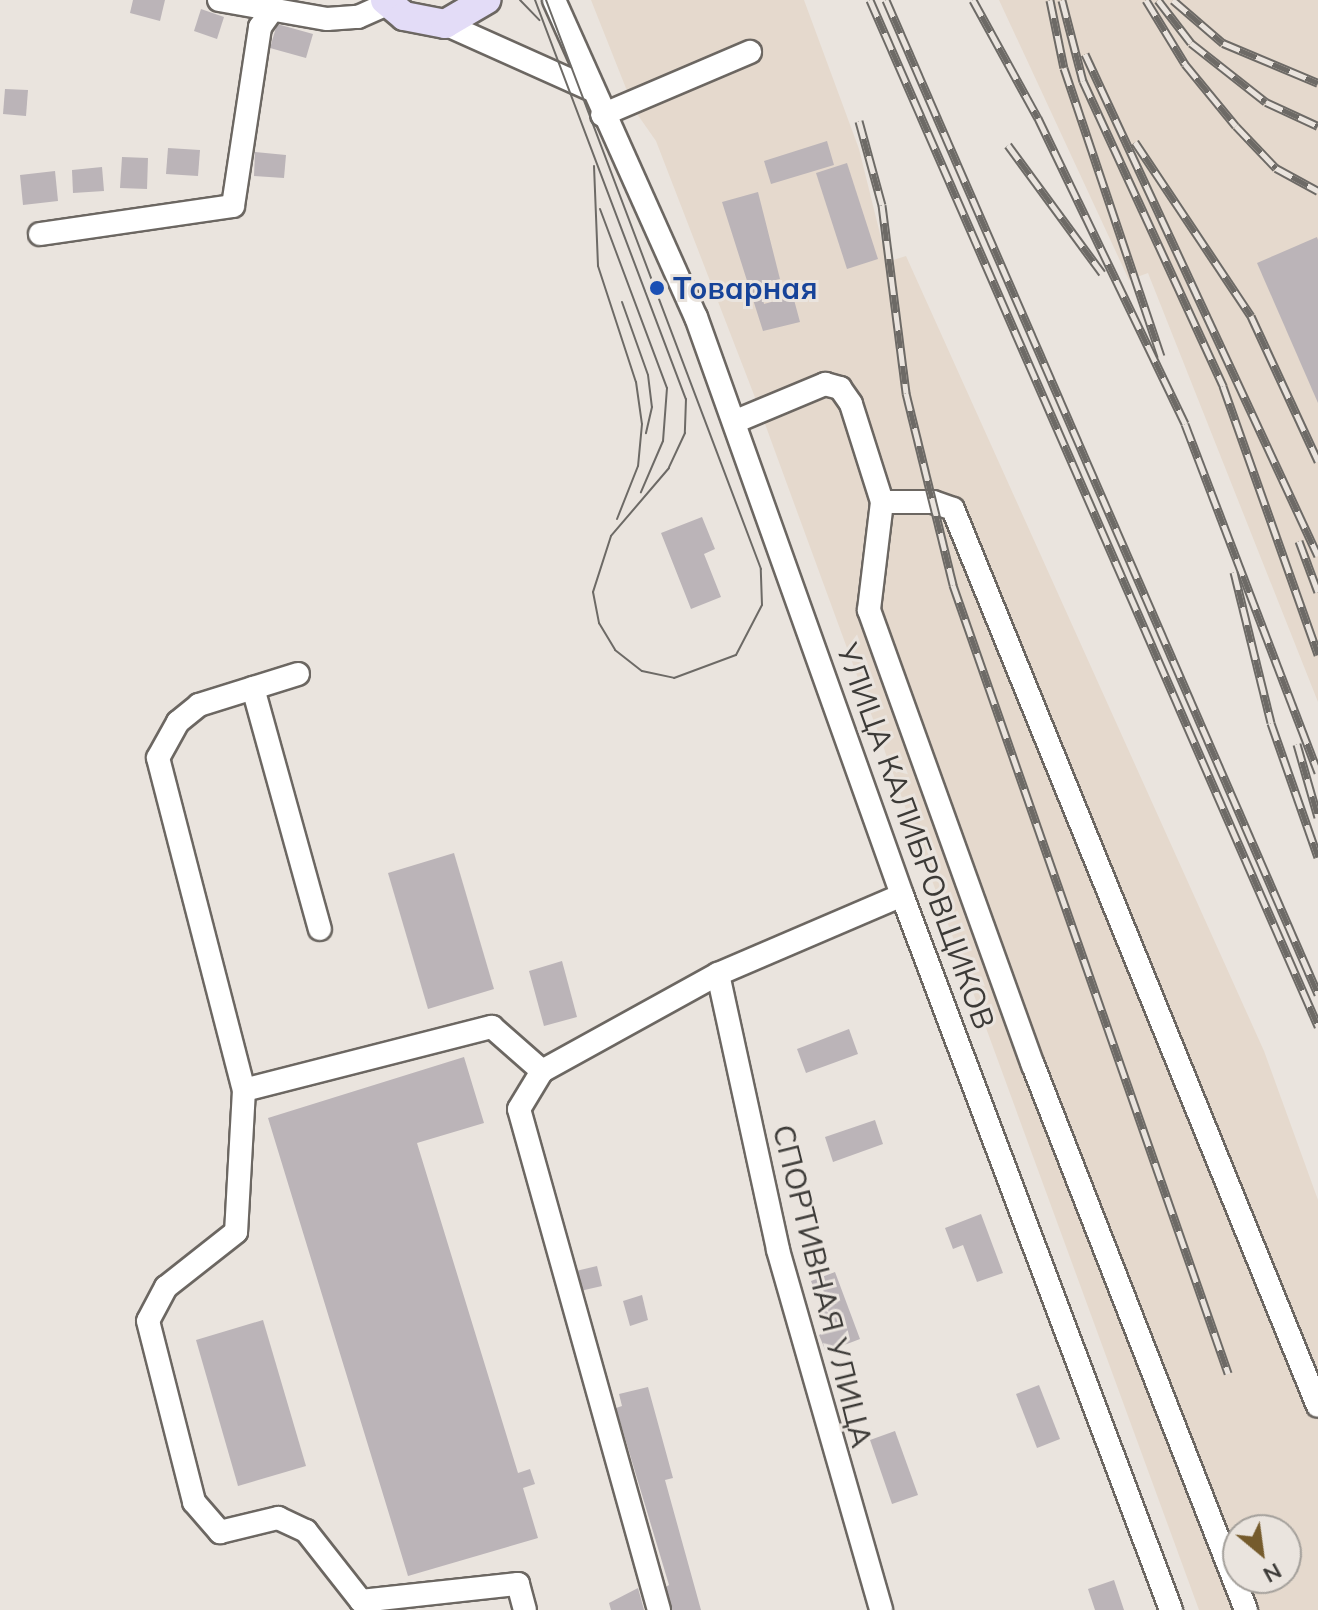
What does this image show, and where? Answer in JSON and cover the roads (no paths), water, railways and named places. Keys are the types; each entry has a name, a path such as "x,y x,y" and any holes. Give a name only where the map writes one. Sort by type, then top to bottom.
{"main road":[{"path":"387,2 404,16 445,24 486,0"}],"street":[{"path":"219,0 271,12 327,19 358,17 387,2"},
{"name":"УЛИЦА КАЛИБРОВЩИКОВ","path":"554,0 590,89 696,317 902,895 1171,1610"},
{"path":"40,234 233,206 260,27 271,12"},
{"path":"445,24 590,89"},
{"path":"602,115 750,52"},
{"path":"734,422 825,384 840,388 882,502 869,610 1033,1065 1246,1610"},
{"path":"882,502 933,502 953,509 1318,1406"},
{"path":"298,674 199,705 178,722 158,758 244,1090 236,1232 166,1287 148,1321 194,1502 220,1532 278,1518 306,1531 361,1601 432,1604 518,1584 525,1610"},
{"path":"253,688 320,929"},
{"path":"659,1610 521,1129 519,1109 542,1071 718,974 902,895"},
{"name":"СПОРТИВНАЯ УЛИЦА","path":"718,974 778,1250 881,1610"},
{"path":"244,1090 492,1027 542,1071"}],"tram line":[{"path":"520,0 539,20"},
{"path":"535,0 686,399 685,433 669,468 611,536 593,592 599,623 615,650 642,671 674,678 736,655 762,605 761,569 546,0"},
{"path":"594,166 598,266 636,382 642,424 638,466 617,519"},
{"path":"600,209 667,388 663,441 641,492"},
{"path":"622,302 648,375 652,407 646,433"}],"railway":[{"path":"870,0 1318,1026"},
{"path":"886,0 1318,994"},
{"path":"973,0 1038,118 1185,424 1318,773"},
{"path":"1050,0 1064,68 1161,356"},
{"path":"1062,0 1083,81 1223,386 1318,655"},
{"path":"1146,0 1185,64 1236,126 1276,168 1318,191"},
{"path":"1158,0 1191,43 1266,102 1318,126"},
{"path":"1173,0 1223,43 1318,83"},
{"path":"1085,54 1318,556"},
{"path":"859,121 882,205 906,393 953,585 1228,1373"},
{"path":"1135,142 1251,316 1318,461"},
{"path":"1008,145 1102,273"},
{"path":"1299,541 1318,592"},
{"path":"1234,572 1271,723 1318,857"},
{"path":"1297,744 1318,817"}],"place":[{"name":"Товарная","path":"657,288"}]}
